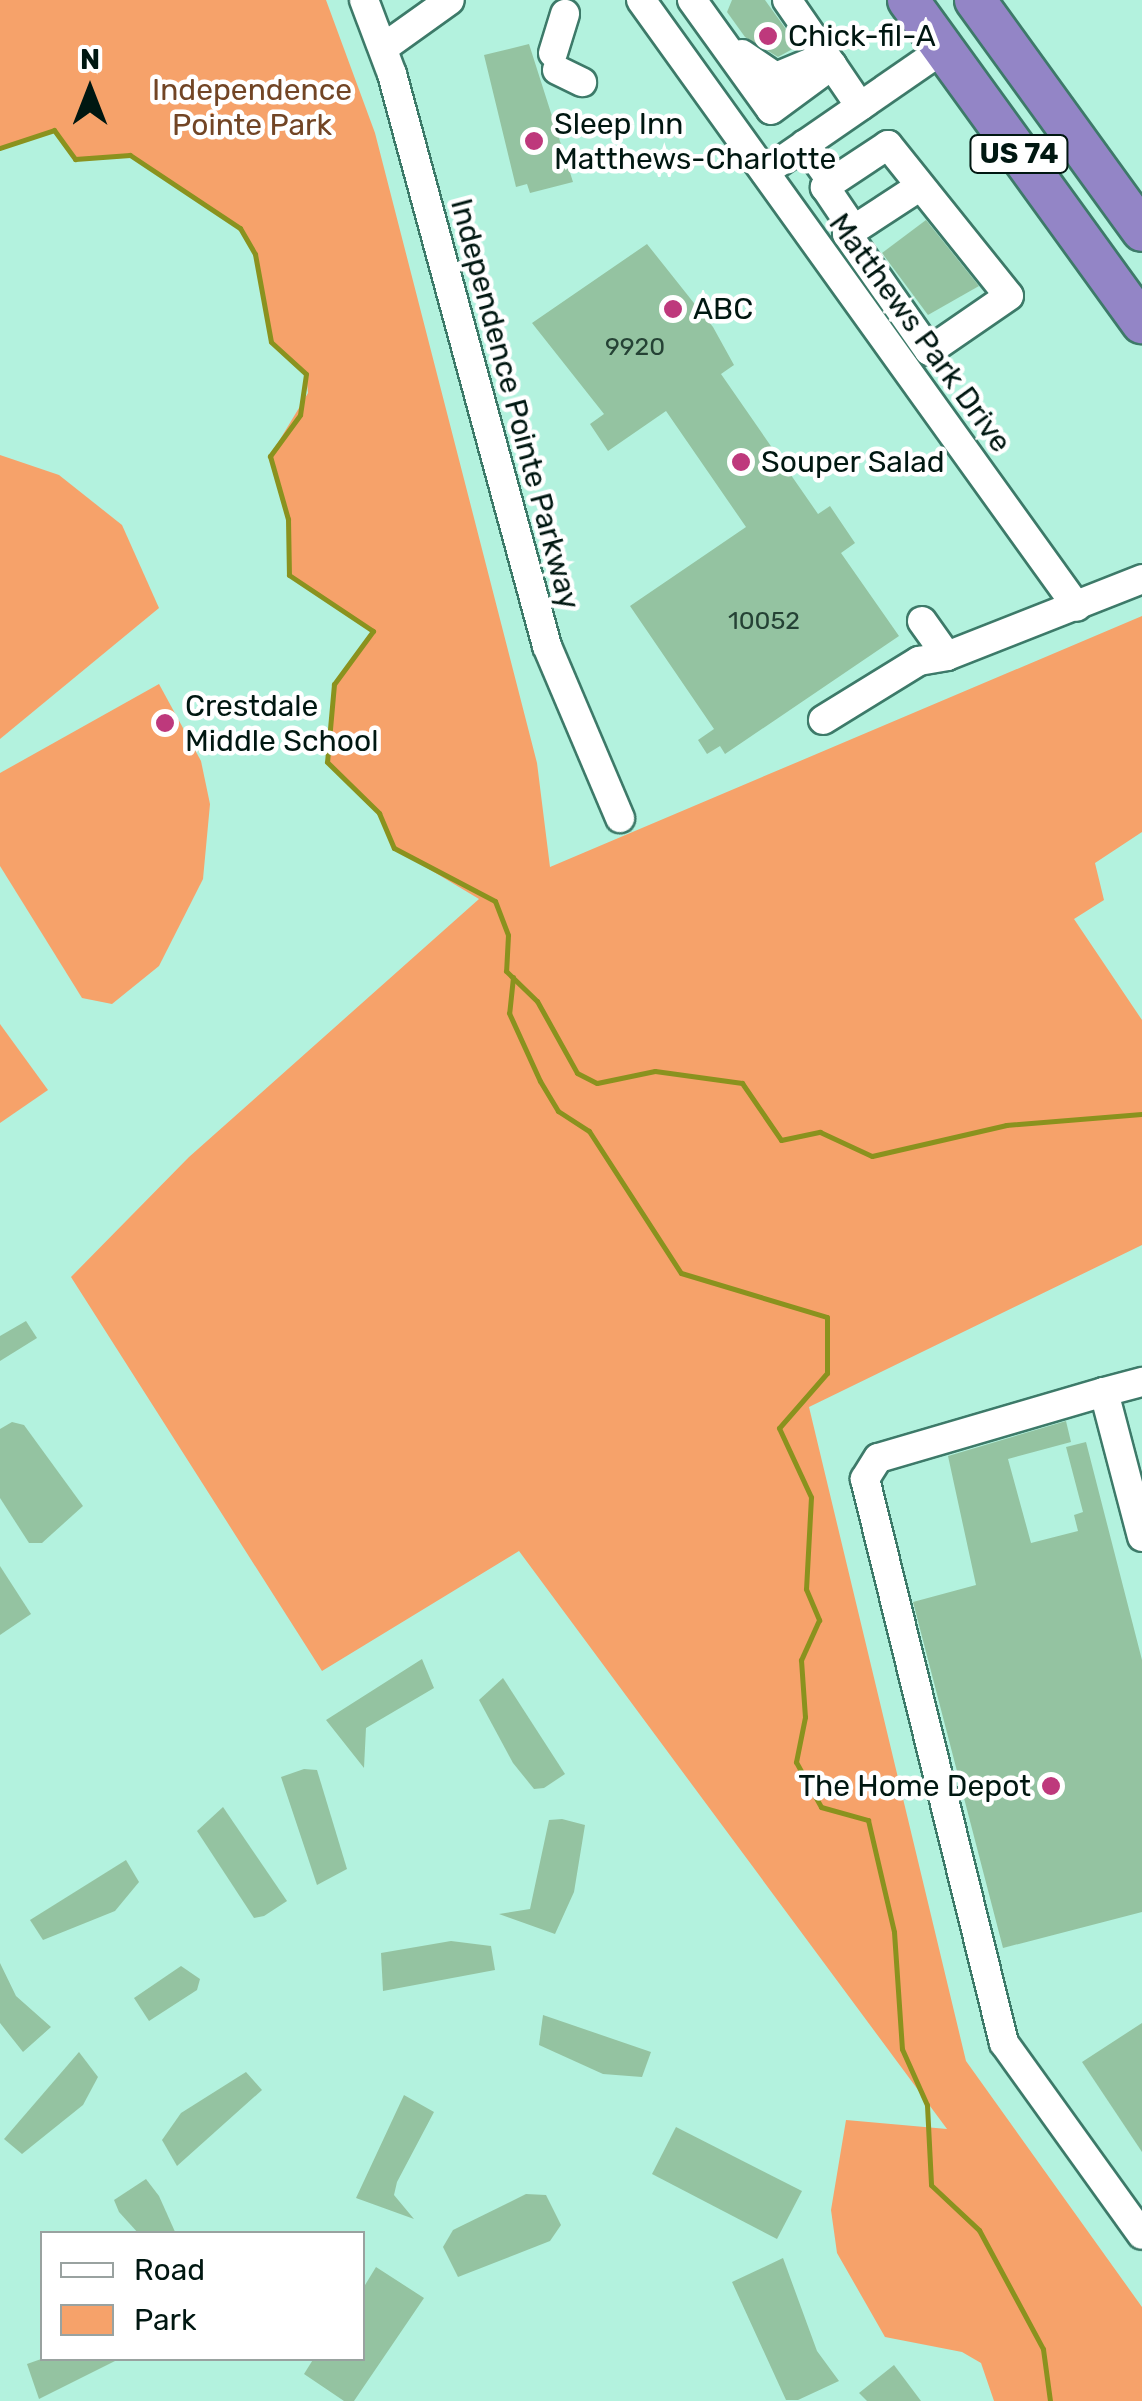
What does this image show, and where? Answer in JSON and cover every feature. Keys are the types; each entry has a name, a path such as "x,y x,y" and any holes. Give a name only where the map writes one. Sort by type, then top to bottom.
{"highway":[{"name":"US 74","path":"908,0 1142,322"},
{"name":"US 74","path":"975,0 1142,231"}],"street":[{"name":"Independence Pointe Parkway","path":"364,0 383,48 547,646 620,818"},
{"path":"383,48 450,0"},
{"name":"Matthews Park Drive","path":"640,0 1077,607"},
{"path":"692,0 771,110"},
{"path":"703,0 753,69 804,73 827,58"},
{"path":"787,0 860,106"},
{"path":"565,14 555,61 582,82"},
{"path":"764,172 942,49"},
{"path":"738,134 771,110 827,58"},
{"path":"805,144 832,182"},
{"path":"854,230 825,187 832,182 888,145 919,187"},
{"path":"925,183 1009,296 929,351 848,234 919,187 925,183"},
{"path":"824,720 920,661 947,656 1142,579"},
{"path":"922,621 947,656"},
{"path":"1142,1382 878,1458 865,1479 1004,2044 1142,2235"},
{"path":"1104,1392 1142,1535"}],"green space":[{"name":"Independence Pointe Park","path":"0,0 326,0 375,133 537,763 550,867 1142,616 1142,832 1095,863 1104,900 1074,919 1142,1020 1142,1245 809,1407 966,2061 1142,2307 1142,2401 994,2401 981,2363 962,2352 885,2337 837,2253 831,2210 846,2120 947,2129 519,1551 322,1671 71,1277 189,1157 479,899 394,848 379,813 327,762 334,684 372,631 289,575 288,519 270,456 308,393 306,374 271,342 255,254 240,228 130,155 75,159 54,130 0,148"},
{"path":"0,455 59,475 122,525 159,608 0,739"},
{"path":"159,684 201,761 210,804 203,879 159,966 112,1004 82,998 0,866 0,773"},
{"path":"0,1024 48,1090 0,1123"}],"building":[{"name":"Chick-fil-A","path":"732,0 765,0 798,46 778,57 745,37 727,12"},
{"name":"Sleep Inn Matthews-Charlotte","path":"529,44 573,182 530,193 527,184 516,187 484,55"},
{"path":"926,220 979,286 928,315 882,253"},
{"path":"647,244 713,327 734,365 721,374 818,514 830,506 855,543 841,553 899,636 725,754 720,746 707,754 698,740 714,729 630,606 746,527 666,411 608,451 590,424 604,414 532,323"},
{"path":"26,1321 37,1338 0,1361 0,1336"},
{"name":"The Home Depot","path":"1066,1421 1071,1442 1008,1459 1031,1543 1078,1531 1074,1515 1083,1512 1066,1447 1086,1442 1142,1660 1142,1912 1003,1948 913,1602 976,1585 948,1456"},
{"path":"12,1422 24,1425 83,1506 42,1543 29,1543 0,1498 0,1429"},
{"path":"0,1566 31,1614 0,1635"},
{"path":"422,1659 434,1688 366,1728 364,1768 326,1720"},
{"path":"503,1678 565,1774 544,1788 534,1789 513,1763 479,1700"},
{"path":"304,1769 317,1770 347,1869 317,1885 281,1777"},
{"path":"223,1807 287,1901 264,1916 254,1918 197,1831"},
{"path":"549,1820 585,1825 574,1892 555,1934 499,1914 530,1909"},
{"path":"126,1860 139,1882 115,1911 43,1940 30,1920"},
{"path":"451,1941 491,1946 495,1970 383,1991 381,1953"},
{"path":"0,1963 16,1996 51,2027 23,2052 0,2023"},
{"path":"181,1966 200,1979 197,1990 149,2021 134,1998"},
{"path":"543,2015 651,2052 642,2077 603,2074 539,2045"},
{"path":"1142,2023 1142,2152 1082,2062"},
{"path":"79,2052 98,2077 83,2105 22,2154 4,2139"},
{"path":"246,2072 262,2090 177,2166 162,2140 181,2113"},
{"path":"404,2095 434,2112 394,2195 414,2219 356,2198"},
{"path":"676,2127 802,2191 777,2239 652,2174"},
{"path":"146,2179 159,2196 175,2231 136,2231 114,2200"},
{"path":"526,2194 546,2195 561,2225 550,2241 458,2277 443,2247 453,2230"},
{"path":"783,2258 817,2351 839,2381 798,2400 786,2400 732,2282"},
{"path":"376,2267 424,2298 354,2401 344,2401 304,2374 312,2361 365,2361 365,2285"},
{"path":"40,2359 115,2361 39,2399 27,2364"},
{"path":"894,2365 921,2401 867,2401 859,2393"}],"waterway":[{"path":"0,148 54,130 75,159 130,155 240,228 255,254 271,342 306,374 300,415 270,456 288,519 289,575 373,631 334,684 327,762 379,813 394,848 495,901 508,935 506,971 537,1001 577,1073 597,1083 655,1071 742,1083 781,1140 820,1132 872,1156 1006,1125 1142,1114"},
{"path":"513,977 509,1013 540,1081 558,1111 589,1131 681,1273 827,1317 827,1373 779,1428 811,1497 806,1589 819,1620 801,1660 805,1717 796,1762 821,1807 868,1820 894,1932 902,2049 927,2105 931,2185 979,2230 1043,2349 1050,2401"}],"place":[{"name":"Chick-fil-A","path":"768,36"},
{"name":"Sleep Inn Matthews-Charlotte","path":"534,141"},
{"name":"ABC","path":"673,309"},
{"name":"Souper Salad","path":"741,462"},
{"name":"Crestdale Middle School","path":"165,723"},
{"name":"The Home Depot","path":"1051,1786"}]}
